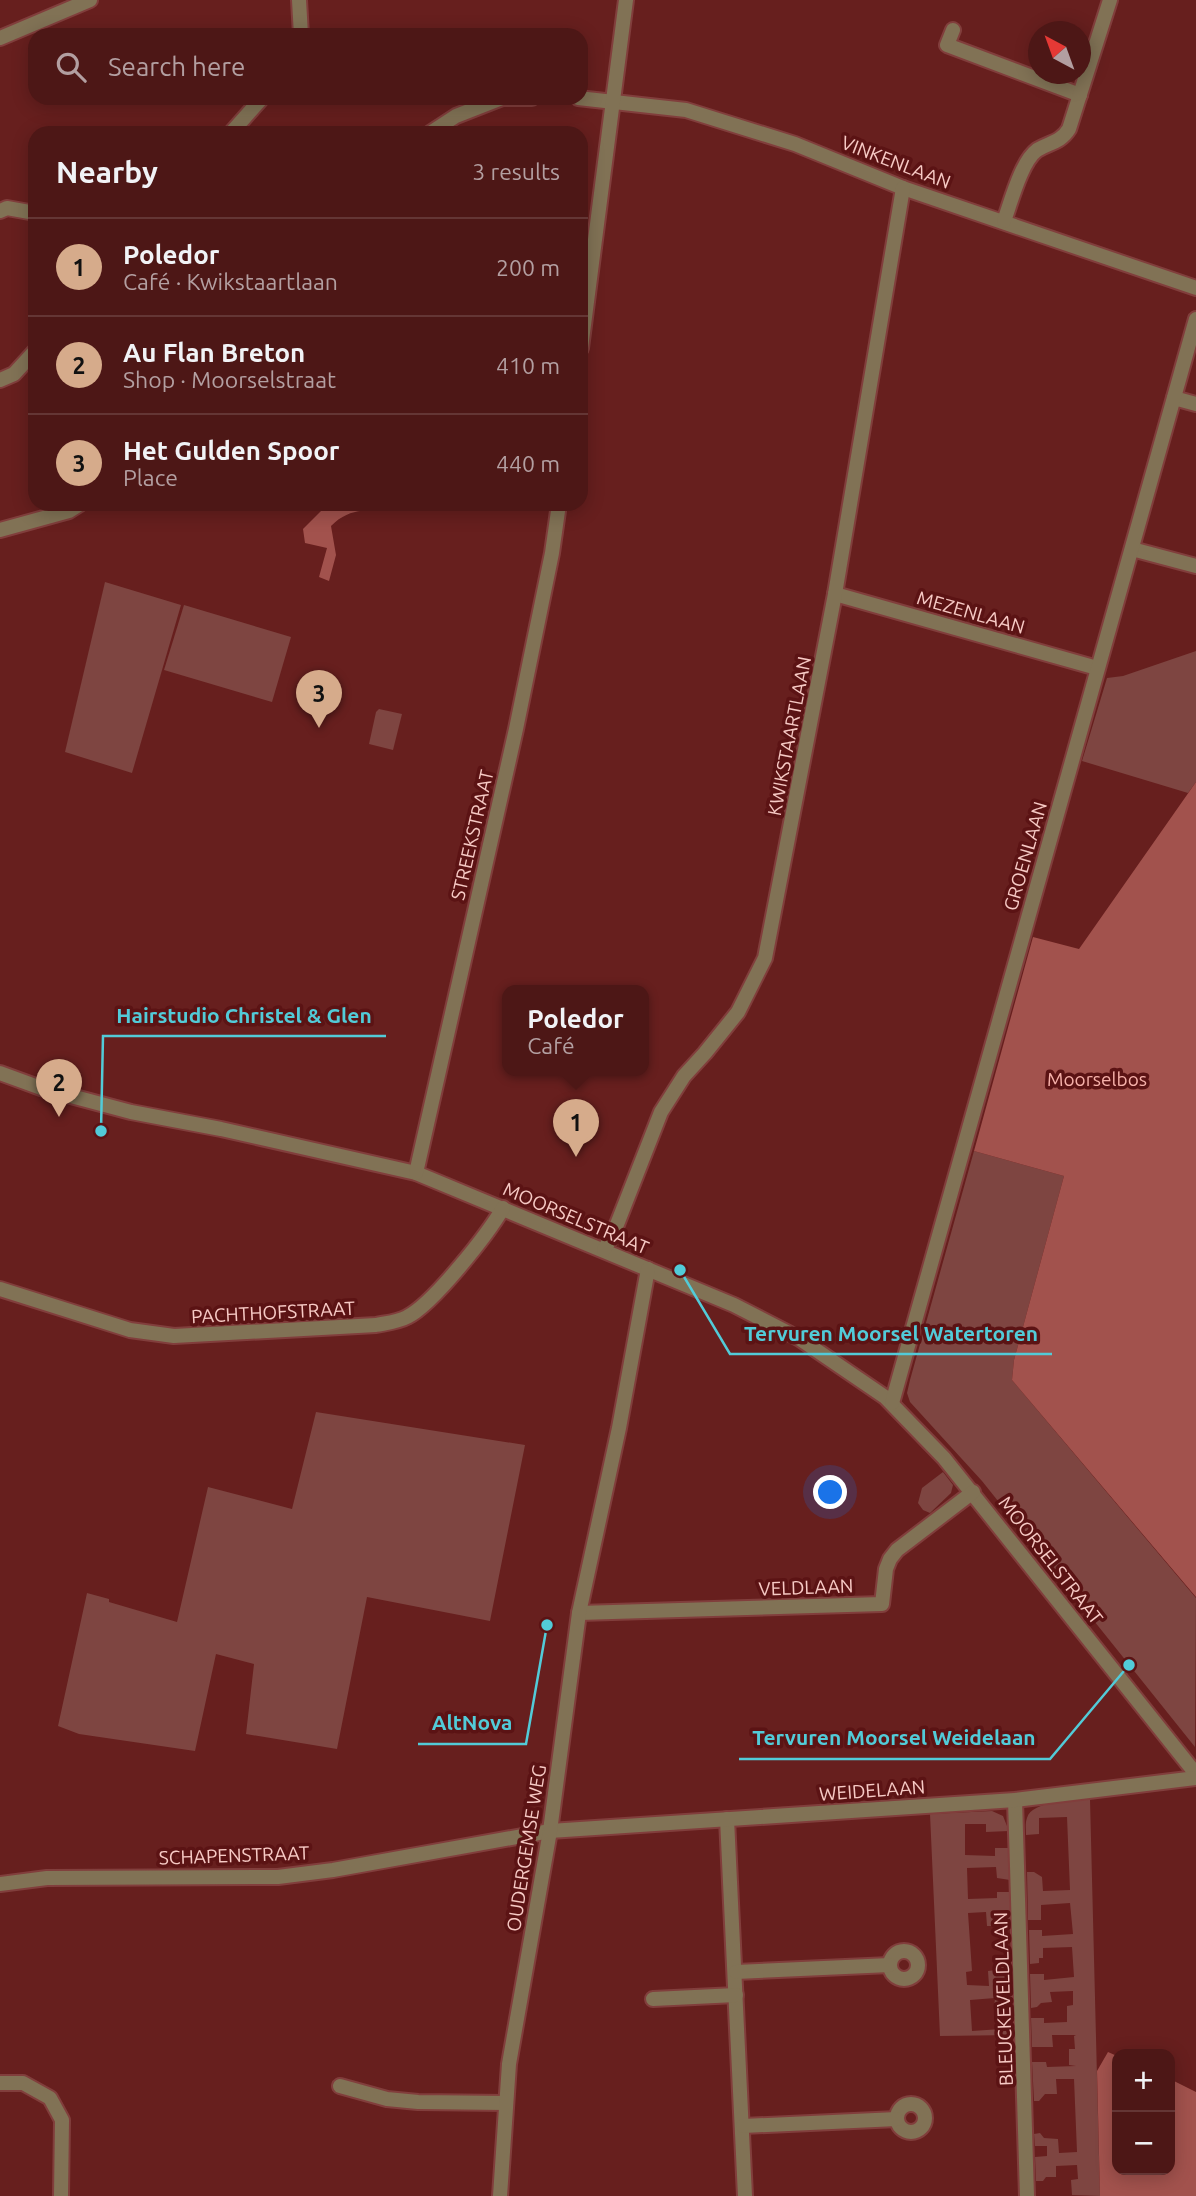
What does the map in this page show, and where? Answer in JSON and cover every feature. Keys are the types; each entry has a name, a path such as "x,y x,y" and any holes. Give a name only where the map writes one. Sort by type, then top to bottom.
{"street":[{"path":"0,38 90,0"},
{"path":"299,0 301,28"},
{"path":"588,294 626,0"},
{"path":"1004,221 1028,161 1037,151 1063,137 1069,129 1110,0"},
{"path":"953,30 947,46 1080,95"},
{"name":"VINKENLAAN","path":"588,99 686,110 795,144 903,188 1196,288"},
{"path":"237,126 256,105"},
{"path":"441,126 485,105"},
{"name":"KWIKSTAARTLAAN","path":"604,1250 661,1112 684,1076 738,1012 765,958 835,594 903,188"},
{"path":"0,211 7,208 28,211"},
{"name":"GROENLAAN","path":"892,1403 1196,319"},
{"path":"0,380 14,374 28,359"},
{"path":"1174,398 1196,404"},
{"path":"0,530 69,511"},
{"name":"STREEKSTRAAT","path":"416,1172 516,729 552,554 558,511"},
{"path":"1132,549 1196,566"},
{"name":"MEZENLAAN","path":"835,594 1097,668"},
{"name":"MOORSELSTRAAT","path":"0,1073 41,1088 131,1112 416,1172 734,1305 783,1329 870,1385 892,1403 936,1448 1196,1776"},
{"name":"PACHTHOFSTRAAT","path":"0,1289 130,1330 151,1334 174,1336 376,1325 407,1317 429,1300 490,1229 503,1208"},
{"name":"OUDERGEMSE WEG","path":"500,2196 509,2064 550,1830 579,1614 619,1428 648,1269"},
{"name":"VELDLAAN","path":"579,1614 882,1604 890,1559 897,1550 973,1492"},
{"name":"WEIDELAAN","path":"550,1830 1015,1800 1196,1776"},
{"name":"BLEUCKEVELDLAAN","path":"1015,1800 1027,2196"},
{"path":"727,1819 746,2196"},
{"name":"SCHAPENSTRAAT","path":"0,1884 47,1878 278,1877 333,1870 550,1830"},
{"path":"736,1972 890,1965"},
{"path":"653,1999 736,1995"},
{"path":"0,2083 23,2084 50,2098 62,2119 61,2196"},
{"path":"340,2086 387,2099 439,2104 506,2103"},
{"path":"743,2126 897,2119"}],"shaded area":[{"path":"105,582 181,605 132,773 65,752"},
{"path":"184,605 291,637 272,702 164,670"},
{"path":"1196,651 1196,782 1188,793 1082,761 1107,678 1123,676"},
{"path":"379,709 402,714 393,750 369,744"},
{"path":"974,1151 1064,1176 1014,1360 1012,1380 1196,1598 1195,1747 982,1481 910,1402 907,1393 910,1380"},
{"path":"316,1412 525,1445 490,1621 367,1597 337,1749 246,1734 254,1664 216,1654 195,1751 79,1734 58,1726 87,1593 177,1622 208,1487 292,1509"},
{"path":"943,1472 953,1485 951,1493 930,1513 923,1510 918,1503 922,1488"},
{"path":"1090,1799 1100,2196 1072,2195 1071,2180 1078,2179 1077,2165 1056,2166 1056,2177 1036,2181 1035,2157 1047,2156 1047,2146 1035,2146 1034,2134 1040,2133 1044,2138 1058,2139 1059,2153 1077,2152 1074,2079 1056,2079 1057,2094 1045,2094 1039,2101 1034,2101 1032,2062 1046,2062 1047,2067 1076,2066 1069,2065 1069,2049 1075,2049 1076,2035 1052,2035 1053,2047 1032,2047 1031,2018 1044,2018 1044,2023 1067,2022 1067,2006 1073,2005 1073,1991 1050,1992 1052,2002 1031,2008 1030,1974 1044,1974 1044,1980 1074,1977 1072,1947 1043,1948 1043,1958 1039,1958 1039,1963 1030,1964 1029,1930 1042,1930 1042,1936 1073,1934 1070,1903 1041,1905 1041,1920 1028,1920 1027,1872 1034,1872 1042,1877 1043,1891 1070,1890 1067,1817 1039,1818 1039,1834 1026,1835 1027,1818 1031,1812 1045,1805"},
{"path":"992,1811 1003,1816 1009,1831 986,1832 986,1824 965,1824 965,1855 995,1856 995,1848 1009,1848 1010,1880 997,1878 996,1867 967,1868 968,1899 997,1898 997,1892 1010,1892 1011,1930 1003,1931 998,1926 987,1926 986,1912 968,1913 972,1971 966,1972 967,1985 989,1986 988,1971 1012,1964 1014,2011 994,2009 995,1998 970,2000 972,2031 1001,2029 1001,2024 1014,2023 1014,2035 940,2036 930,1814"}],"green space":[{"path":"321,511 362,511 346,515 331,526 336,555 329,581 319,577 327,548 305,543 303,529"},
{"name":"Moorselbos","path":"1196,782 1196,1597 1012,1380 1014,1360 1064,1176 974,1151 1033,937 1079,949"},
{"path":"1108,2052 1112,2054 1112,2175 1175,2175 1175,2082 1196,2092 1196,2196 1100,2196 1097,2071"}],"place":[{"name":"Het Gulden Spoor","path":"319,728"},
{"name":"Au Flan Breton","path":"59,1117"},
{"name":"Hairstudio Christel & Glen","path":"101,1131"},
{"name":"Poledor","path":"576,1157"},
{"name":"Tervuren Moorsel Watertoren","path":"680,1270"},
{"name":"AltNova","path":"547,1625"},
{"name":"Tervuren Moorsel Weidelaan","path":"1129,1665"}]}
